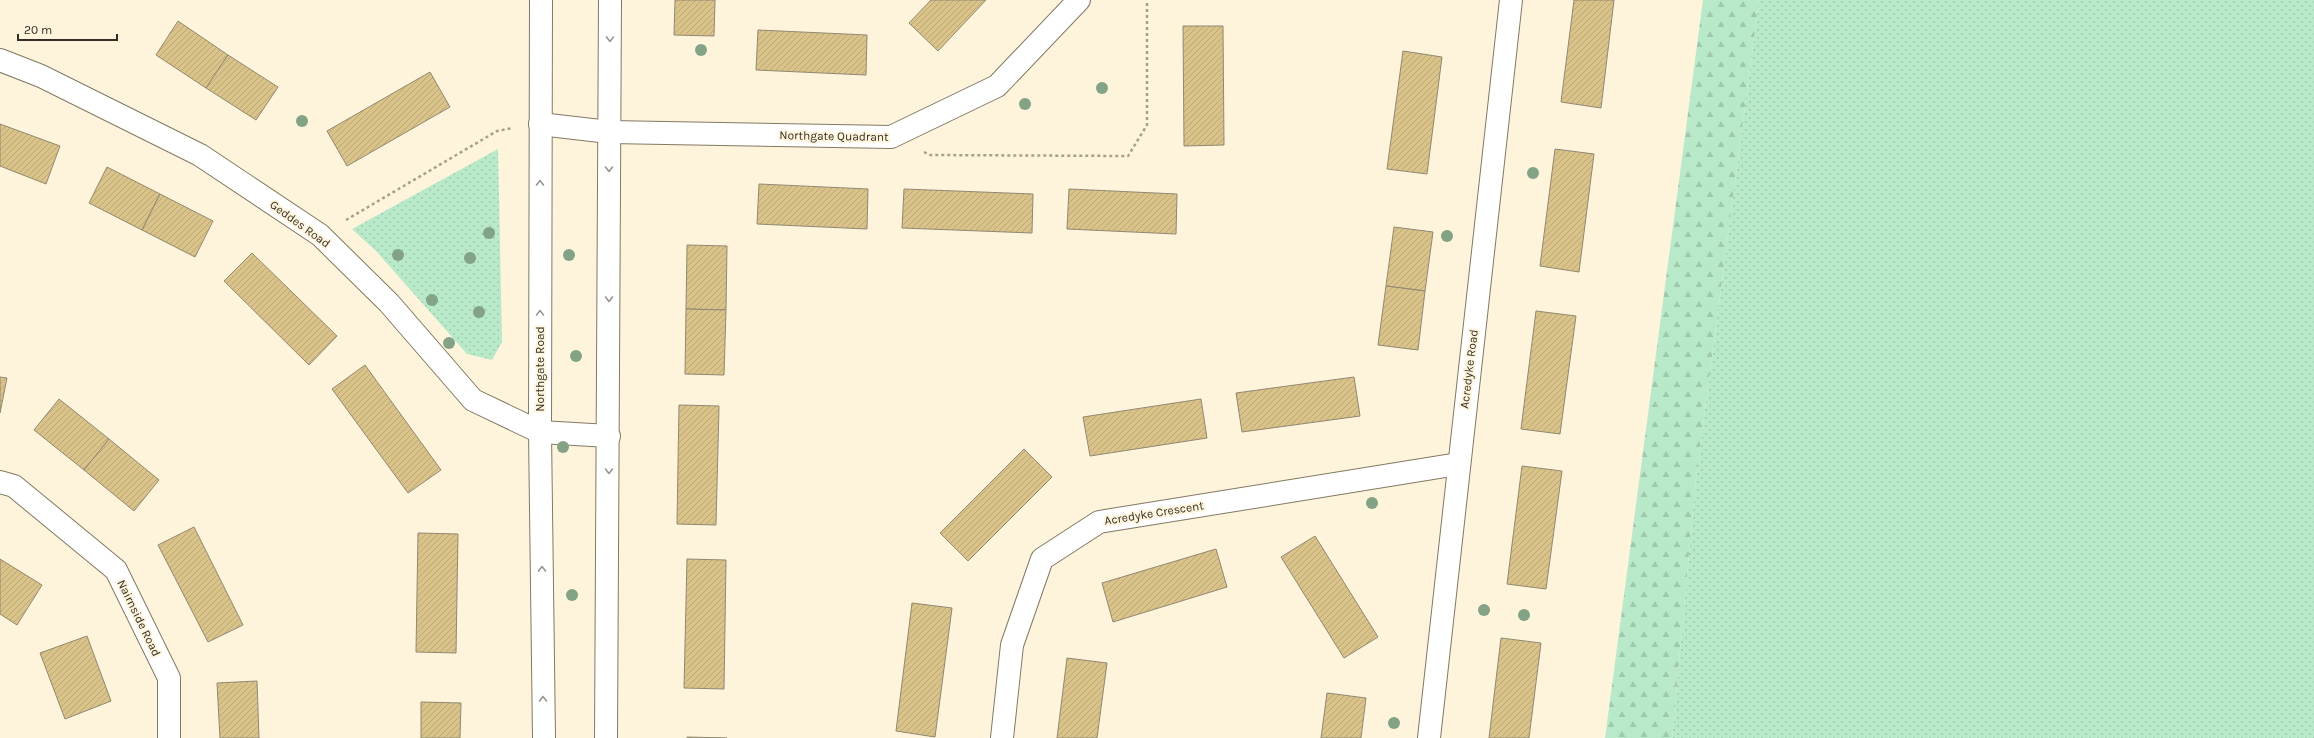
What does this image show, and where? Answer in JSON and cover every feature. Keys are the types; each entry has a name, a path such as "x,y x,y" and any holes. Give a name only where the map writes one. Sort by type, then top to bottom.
{"street":[{"name":"Northgate Road","path":"541,0 540,432 544,738"},
{"path":"606,738 609,436 610,0"},
{"name":"Northgate Quadrant","path":"540,124 609,132 891,138 997,86 1079,0"},
{"name":"Acredyke Road","path":"1428,738 1512,0"},
{"name":"Geddes Road","path":"0,60 41,76 200,155 320,235 390,303 473,400 540,432 609,436"},
{"name":"Acredyke Crescent","path":"1002,738 1012,645 1042,559 1099,522 1458,464"},
{"name":"Nairnside Road","path":"0,482 14,486 116,570 169,678 169,738"}],"path":[{"path":"891,138 930,155 1128,156 1147,125 1147,0"},
{"path":"320,235 497,130 540,124"}],"green space":[{"path":"1703,0 1759,0 1696,478 1672,738 1605,738"},
{"path":"1759,0 2314,0 2314,738 1672,738 1696,478"},
{"path":"498,149 502,342 492,360 467,354 376,251 352,229"}],"building":[{"path":"675,0 715,0 714,36 674,35"},
{"path":"931,0 986,0 938,51 909,23"},
{"path":"1574,0 1614,0 1601,108 1561,102"},
{"path":"178,21 228,55 206,88 156,55"},
{"path":"1183,26 1223,26 1224,145 1184,146"},
{"path":"758,30 867,35 866,75 756,70"},
{"path":"1403,51 1442,57 1427,174 1387,169"},
{"path":"228,55 278,87 256,120 206,88"},
{"path":"430,72 450,107 347,166 327,131"},
{"path":"0,124 60,146 46,184 0,166"},
{"path":"1555,149 1594,154 1579,272 1540,266"},
{"path":"107,167 160,194 142,230 89,203"},
{"path":"759,184 868,189 867,229 757,224"},
{"path":"904,189 1033,194 1032,233 902,228"},
{"path":"1069,189 1177,194 1176,234 1067,229"},
{"path":"160,194 213,221 195,257 142,230"},
{"path":"1394,227 1433,232 1425,291 1386,286"},
{"path":"687,245 727,246 726,310 686,309"},
{"path":"252,253 337,336 309,365 224,281"},
{"path":"1386,286 1425,291 1418,350 1378,345"},
{"path":"686,309 726,310 724,375 685,374"},
{"path":"1536,311 1576,316 1560,434 1521,429"},
{"path":"365,365 441,470 408,493 332,389"},
{"path":"0,377 7,378 0,413"},
{"path":"1354,377 1360,416 1242,432 1236,393"},
{"path":"59,399 109,439 84,470 34,430"},
{"path":"1201,399 1207,438 1090,456 1083,417"},
{"path":"679,405 719,406 716,525 677,524"},
{"path":"109,439 159,480 134,511 84,470"},
{"path":"1024,449 1052,477 968,561 940,533"},
{"path":"1522,466 1562,471 1546,589 1507,584"},
{"path":"194,527 243,625 208,642 158,545"},
{"path":"418,533 458,534 456,653 416,652"},
{"path":"1315,536 1378,637 1344,658 1281,557"},
{"path":"1216,549 1227,587 1113,622 1102,583"},
{"path":"0,559 42,585 17,625 0,614"},
{"path":"687,559 726,560 724,689 684,688"},
{"path":"912,603 952,608 935,737 896,731"},
{"path":"87,636 111,701 65,719 40,653"},
{"path":"1501,638 1541,643 1529,738 1489,738"},
{"path":"1067,658 1107,663 1097,738 1057,738"},
{"path":"257,681 259,738 220,738 217,683"},
{"path":"1327,693 1366,698 1361,738 1321,738"},
{"path":"421,702 461,703 460,738 421,738"},
{"path":"687,737 727,738 687,738"}]}
